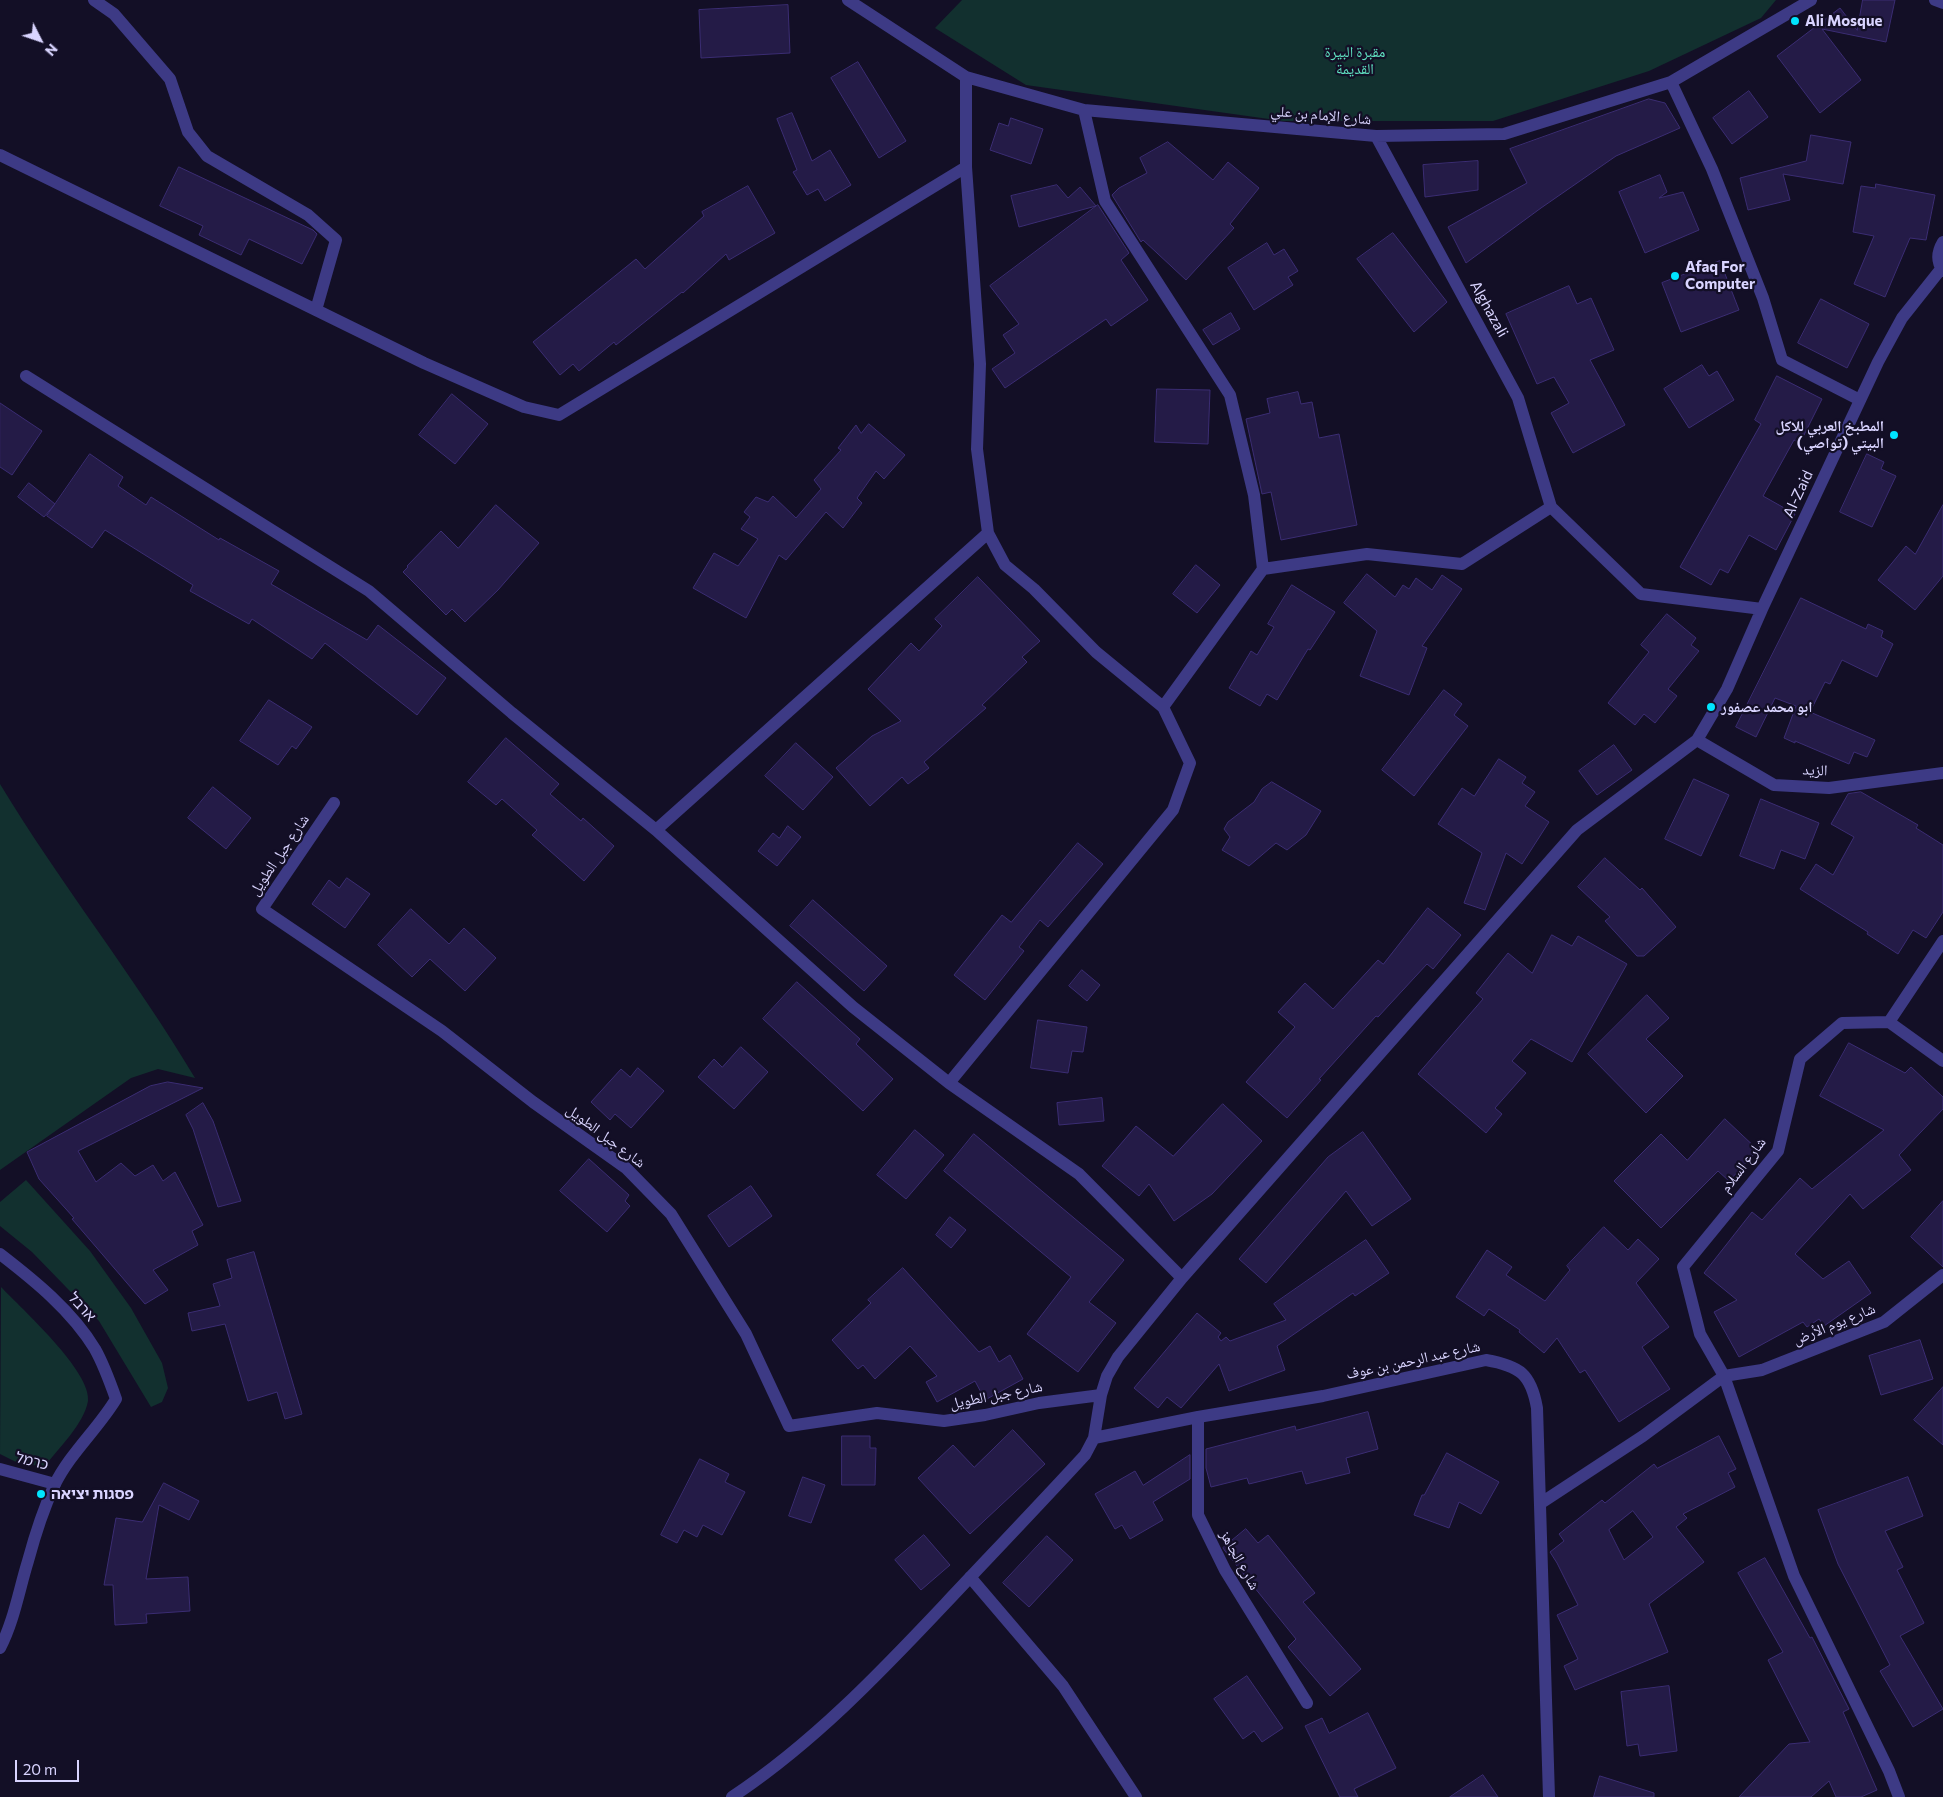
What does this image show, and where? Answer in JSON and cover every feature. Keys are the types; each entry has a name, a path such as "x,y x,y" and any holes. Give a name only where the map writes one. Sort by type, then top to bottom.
{"street":[{"path":"94,0 114,14 170,79 188,132 207,156 308,215 336,240 316,310"},
{"name":"شارع الإمام بن علي","path":"848,0 966,78 1084,110 1376,136 1504,134 1671,82 1812,0"},
{"path":"1935,0 1943,3"},
{"path":"949,1083 1173,810 1190,763 1163,707 1096,652 1034,589 1005,565 988,533 977,449 980,364 966,168 966,78"},
{"path":"1671,82 1712,169 1763,298 1782,360 1860,400"},
{"path":"1084,110 1105,201 1230,395 1254,495 1263,569 1163,707"},
{"name":"Alghazali","path":"1376,136 1518,398 1551,507"},
{"path":"0,155 424,363 524,407 559,415 966,168"},
{"path":"1942,270 1938,255 1943,242"},
{"name":"Al-Zaid","path":"1698,740 1728,689 1762,609 1878,362 1902,318 1942,270"},
{"path":"26,376 369,591 512,713 656,830 853,1007 949,1083 1078,1174 1182,1278"},
{"path":"1263,569 1367,554 1462,564 1551,507 1640,594 1762,609"},
{"path":"656,830 988,533"},
{"path":"732,1797 768,1774 843,1708 897,1655 1085,1454 1094,1438 1101,1395 1107,1376 1118,1357 1182,1278 1577,830 1698,740"},
{"name":"الزيد","path":"1698,740 1774,785 1829,788 1943,773"},
{"name":"شارع جبل الطويل","path":"334,803 262,909 442,1031 533,1102 626,1168 672,1214 746,1334 789,1426 877,1413 944,1421 985,1415 1039,1402 1101,1395"},
{"path":"1943,941 1889,1022 1943,1061"},
{"name":"شارع السلام","path":"1724,1376 1700,1334 1684,1267 1778,1151 1800,1059 1842,1023 1889,1022"},
{"name":"ארבל","path":"0,1254 52,1297 82,1330 107,1373 116,1399 96,1429 70,1460 55,1484"},
{"name":"شارع يوم الأرض","path":"1724,1376 1762,1370 1884,1322 1943,1275"},
{"name":"شارع عبد الرحمن بن عوف","path":"1094,1438 1198,1417 1323,1396 1486,1360 1506,1364 1523,1374 1534,1390 1537,1408 1549,1797"},
{"path":"1541,1503 1643,1436 1724,1376 1794,1576 1889,1771 1899,1797"},
{"name":"شارع الجاهز","path":"1198,1417 1198,1516 1225,1570 1307,1703"},
{"name":"כרמל","path":"0,1469 55,1484"},
{"path":"0,1648 15,1611 41,1518 55,1484"},
{"path":"970,1577 1063,1686 1136,1797"}],"green space":[{"name":"مقبرة البيرة القديمة","path":"962,0 1776,0 1761,18 1649,71 1493,121 1283,121 1026,85 935,28"},
{"path":"0,784 23,821 148,1004 195,1078 158,1069 131,1078 0,1170"},
{"path":"26,1180 90,1251 131,1308 162,1363 168,1388 162,1402 151,1407 99,1321 32,1252 0,1226 0,1202"},
{"path":"1,1287 54,1341 79,1374 86,1389 88,1401 86,1410 70,1436 44,1467 16,1462 0,1454"}],"building":[{"path":"1863,0 1895,0 1886,42 1822,29 1861,80 1820,113 1777,56 1840,8 1857,30"},
{"path":"788,5 790,53 701,58 699,10"},
{"path":"858,62 906,141 879,158 831,78"},
{"path":"1749,91 1768,117 1732,144 1713,118"},
{"path":"1649,99 1665,103 1680,128 1616,156 1466,263 1448,227 1527,183 1510,149"},
{"path":"792,113 812,161 830,150 851,185 825,201 818,189 807,195 793,172 797,170 777,119"},
{"path":"1011,118 1043,129 1031,164 990,150 999,123 1008,126"},
{"path":"1811,135 1851,142 1843,184 1783,174 1790,200 1748,210 1740,178 1806,161"},
{"path":"1168,142 1213,180 1228,162 1259,188 1230,224 1234,228 1186,280 1143,240 1141,242 1112,195 1119,188 1147,173 1140,158"},
{"path":"1478,161 1478,190 1425,197 1423,165"},
{"path":"179,167 313,230 317,234 302,264 249,239 241,255 199,235 203,226 160,206"},
{"path":"1660,175 1667,192 1659,198 1683,192 1699,230 1645,253 1619,192"},
{"path":"1876,184 1935,195 1926,240 1910,238 1885,297 1854,284 1874,236 1853,232 1861,186 1875,188"},
{"path":"1057,185 1068,198 1080,187 1096,206 1019,227 1011,196"},
{"path":"748,186 775,233 729,260 726,254 683,293 616,345 614,342 579,371 573,364 560,375 533,342 636,259 645,269 704,216 702,212"},
{"path":"1098,205 1129,253 1121,260 1148,300 1111,326 1106,319 1005,388 992,369 1015,353 1003,335 1019,324 990,286"},
{"path":"1393,233 1447,302 1414,332 1357,259"},
{"path":"1267,243 1274,255 1284,249 1298,271 1288,277 1293,285 1254,310 1228,268"},
{"path":"1720,261 1739,310 1681,332 1662,283"},
{"path":"1569,286 1577,304 1591,298 1614,350 1590,360 1625,425 1573,453 1551,413 1569,403 1554,377 1537,384 1506,314"},
{"path":"1821,299 1869,324 1847,368 1798,343"},
{"path":"1231,313 1240,329 1213,345 1203,330"},
{"path":"1702,365 1709,376 1717,371 1734,400 1689,428 1664,389"},
{"path":"1777,376 1822,399 1800,443 1794,440 1763,496 1795,514 1776,550 1749,535 1728,573 1720,569 1711,585 1680,567 1761,424 1755,420"},
{"path":"1157,389 1210,390 1208,444 1155,442"},
{"path":"1298,392 1301,404 1312,402 1319,438 1339,434 1357,525 1281,540 1271,492 1262,494 1246,419 1270,413 1267,399"},
{"path":"452,394 488,424 455,464 419,435"},
{"path":"0,403 42,431 12,475 0,467"},
{"path":"869,424 905,455 884,479 876,471 857,498 862,503 843,528 826,512 786,560 779,555 746,618 693,588 714,553 738,566 758,539 741,529 750,517 744,512 756,497 768,502 773,496 796,518 821,489 814,480 841,450 838,448 856,425 861,433"},
{"path":"90,454 123,477 118,486 146,505 151,497 219,540 220,538 279,571 271,584 367,640 378,625 446,678 417,715 325,643 312,659 252,619 249,624 190,591 193,585 105,530 92,548 47,516"},
{"path":"1867,454 1884,462 1881,469 1896,476 1872,527 1840,512"},
{"path":"29,483 55,504 44,517 18,497"},
{"path":"496,505 539,543 498,590 465,622 452,609 446,615 403,572 441,531 458,548"},
{"path":"1943,505 1943,576 1915,610 1878,580 1906,546 1915,554"},
{"path":"1196,565 1220,585 1197,613 1173,594"},
{"path":"1367,574 1395,597 1403,585 1409,589 1416,578 1432,590 1442,575 1462,589 1422,646 1427,648 1409,695 1360,676 1377,631 1344,603"},
{"path":"978,577 1040,641 1022,657 1027,662 982,705 986,708 924,762 929,768 908,784 902,777 870,806 836,768 872,736 901,721 868,689 911,643 919,651 942,626 935,619"},
{"path":"1292,585 1335,612 1310,650 1308,649 1277,700 1267,694 1260,706 1229,688 1251,651 1257,655 1274,627 1268,624"},
{"path":"1801,598 1866,629 1868,624 1883,631 1881,637 1893,644 1877,677 1842,660 1830,684 1825,682 1810,712 1875,740 1867,757 1854,752 1849,764 1784,738 1796,706 1775,698 1756,737 1736,727"},
{"path":"1667,614 1696,638 1691,645 1699,651 1668,689 1677,696 1655,723 1644,714 1635,725 1608,703 1649,652 1641,645"},
{"path":"1444,690 1462,704 1454,715 1468,726 1414,796 1382,770"},
{"path":"269,700 312,727 296,749 292,746 278,765 240,741"},
{"path":"506,738 559,784 550,794 581,821 583,818 614,846 584,881 532,835 537,830 502,799 496,805 468,782"},
{"path":"796,743 833,777 803,810 765,776"},
{"path":"1614,745 1632,770 1597,795 1579,771"},
{"path":"1499,759 1526,777 1522,783 1535,792 1525,806 1549,822 1522,864 1506,853 1485,910 1464,903 1482,853 1438,824 1462,788 1474,796"},
{"path":"1694,779 1729,795 1701,856 1665,839"},
{"path":"1272,782 1321,811 1306,835 1287,850 1276,843 1249,866 1222,850 1230,837 1224,829 1228,822 1254,802 1262,789"},
{"path":"213,787 251,818 226,849 188,818"},
{"path":"1861,792 1918,825 1916,828 1943,845 1943,912 1926,938 1913,930 1898,954 1867,934 1868,932 1800,889 1816,864 1833,875 1854,837 1831,824 1848,794"},
{"path":"1761,799 1819,823 1805,859 1781,850 1774,869 1740,856"},
{"path":"788,826 801,837 777,866 758,851 773,833 779,838"},
{"path":"1078,843 1103,864 1048,927 1040,920 1019,947 1024,951 985,1000 954,975 1002,915 1011,922"},
{"path":"1605,858 1640,890 1642,888 1676,927 1644,956 1637,956 1605,921 1610,917 1578,887"},
{"path":"347,878 370,894 345,928 312,904 329,880 339,888"},
{"path":"813,900 887,966 864,991 790,926"},
{"path":"1428,908 1461,935 1433,969 1427,964 1378,1017 1376,1016 1319,1079 1321,1080 1287,1118 1246,1082 1295,1027 1278,1012 1305,983 1333,1009 1378,960 1383,964"},
{"path":"411,909 449,944 464,928 496,958 465,991 430,959 412,977 378,945"},
{"path":"1552,935 1572,946 1578,936 1627,964 1572,1062 1531,1039 1512,1061 1526,1073 1495,1108 1502,1114 1486,1133 1418,1074 1483,999 1476,993 1508,953 1532,973"},
{"path":"1082,970 1100,985 1087,1001 1069,986"},
{"path":"797,982 860,1039 856,1044 893,1079 863,1111 763,1019"},
{"path":"1647,995 1669,1018 1646,1039 1683,1076 1646,1113 1588,1054"},
{"path":"1038,1020 1087,1027 1083,1052 1072,1051 1068,1073 1031,1068"},
{"path":"1849,1043 1905,1073 1911,1067 1943,1097 1943,1109 1899,1155 1911,1170 1863,1209 1850,1194 1795,1254 1823,1279 1849,1261 1871,1293 1824,1326 1819,1319 1807,1327 1803,1322 1739,1357 1714,1312 1737,1300 1704,1273 1752,1212 1762,1220 1800,1178 1812,1189 1884,1130 1820,1096"},
{"path":"741,1047 768,1072 734,1109 698,1077 714,1059 722,1067"},
{"path":"638,1068 664,1091 631,1128 615,1114 610,1120 591,1102 621,1069 630,1077"},
{"path":"168,1082 203,1088 78,1151 96,1182 121,1163 135,1176 153,1165 163,1181 175,1172 203,1225 192,1231 198,1245 153,1270 168,1290 145,1304 39,1179 27,1152 150,1086"},
{"path":"1102,1098 1104,1121 1059,1125 1057,1103"},
{"path":"203,1103 213,1121 241,1201 218,1207 193,1129 186,1115"},
{"path":"1223,1104 1262,1141 1212,1194 1174,1221 1149,1184 1139,1196 1102,1166 1136,1126 1173,1156"},
{"path":"1725,1119 1758,1150 1729,1181 1718,1171 1661,1228 1614,1181 1661,1134 1687,1160"},
{"path":"915,1130 944,1155 906,1199 877,1175"},
{"path":"1363,1132 1411,1199 1372,1226 1346,1191 1266,1283 1239,1259 1328,1157"},
{"path":"974,1134 1124,1260 1089,1302 1116,1323 1078,1372 1027,1334 1071,1277 944,1171"},
{"path":"589,1159 629,1195 625,1201 630,1206 607,1232 560,1191"},
{"path":"751,1186 772,1216 729,1247 708,1216"},
{"path":"1943,1201 1943,1267 1911,1237"},
{"path":"950,1217 966,1230 951,1248 936,1235"},
{"path":"1604,1227 1628,1250 1638,1239 1659,1259 1636,1283 1669,1327 1642,1347 1670,1389 1619,1422 1585,1370 1580,1373 1557,1338 1544,1353 1519,1332 1520,1330 1489,1309 1484,1316 1456,1297 1487,1250 1512,1267 1506,1275 1545,1301 1570,1270 1567,1266"},
{"path":"1366,1240 1389,1273 1355,1296 1353,1293 1277,1346 1285,1370 1229,1391 1219,1364 1181,1408 1167,1397 1158,1408 1134,1388 1197,1313 1221,1333 1218,1337 1221,1341 1226,1337 1230,1341 1286,1320 1274,1304"},
{"path":"254,1252 302,1414 285,1419 277,1392 248,1401 225,1324 192,1331 188,1313 220,1306 213,1284 232,1278 227,1260"},
{"path":"903,1268 979,1352 990,1346 999,1362 1010,1355 1023,1379 985,1400 975,1381 937,1402 926,1382 937,1376 910,1346 875,1379 863,1365 858,1369 832,1340 871,1303 868,1300"},
{"path":"1920,1340 1933,1379 1881,1395 1869,1356"},
{"path":"1943,1387 1943,1445 1914,1420"},
{"path":"1368,1412 1378,1449 1346,1458 1350,1473 1306,1484 1302,1471 1249,1484 1247,1478 1211,1487 1206,1468 1206,1449 1295,1426 1296,1430"},
{"path":"1013,1430 1045,1464 970,1534 918,1478 953,1445 974,1467"},
{"path":"842,1436 870,1436 870,1448 876,1448 875,1485 842,1485"},
{"path":"1719,1436 1736,1469 1728,1473 1735,1487 1683,1514 1687,1518 1676,1527 1704,1562 1649,1604 1668,1652 1575,1690 1564,1666 1578,1659 1557,1615 1578,1605 1550,1552 1564,1541 1559,1534 1602,1500 1605,1503 1654,1464 1657,1468","holes":["1633,1511 1653,1537 1624,1560 1609,1530"]},
{"path":"1447,1453 1499,1482 1481,1514 1459,1502 1449,1528 1414,1515 1422,1495 1424,1495"},
{"path":"1190,1455 1190,1479 1153,1502 1163,1520 1130,1539 1122,1525 1115,1529 1095,1494 1135,1471 1143,1485"},
{"path":"700,1459 729,1474 725,1482 745,1492 722,1535 703,1525 697,1537 684,1530 677,1543 661,1535"},
{"path":"803,1477 825,1485 811,1523 789,1516"},
{"path":"1908,1477 1923,1516 1885,1531 1903,1567 1897,1570 1924,1623 1900,1636 1943,1709 1913,1727 1880,1671 1890,1665 1838,1564 1818,1510"},
{"path":"164,1483 199,1501 189,1520 159,1505 146,1579 188,1577 190,1611 146,1614 147,1623 115,1625 113,1585 104,1585 116,1518 142,1522"},
{"path":"1246,1529 1258,1543 1268,1535 1315,1593 1303,1602 1361,1669 1330,1696 1288,1647 1296,1639 1223,1548"},
{"path":"924,1535 950,1565 921,1590 895,1560"},
{"path":"1047,1536 1073,1560 1029,1607 1003,1583"},
{"path":"1765,1558 1810,1638 1812,1637 1849,1709 1843,1712 1877,1790 1861,1797 1836,1797 1829,1781 1811,1797 1739,1797 1789,1744 1810,1742 1768,1660 1783,1652 1738,1573"},
{"path":"1247,1676 1283,1728 1262,1742 1254,1731 1243,1739 1214,1699"},
{"path":"1669,1686 1677,1751 1640,1756 1638,1744 1627,1746 1621,1692"},
{"path":"1368,1713 1396,1768 1354,1789 1358,1797 1340,1797 1305,1726 1322,1718 1329,1733"},
{"path":"1483,1775 1498,1797 1450,1797"},
{"path":"1600,1776 1654,1793 1654,1797 1594,1797"}],"place":[{"name":"Ali Mosque","path":"1795,21"},
{"name":"Afaq For Computer","path":"1675,276"},
{"name":"المطبخ العربي للاكل البيتي (تواصي)","path":"1894,435"},
{"name":"ابو محمد عصفور","path":"1711,707"},
{"name":"פסגות יציאה","path":"41,1494"}]}
